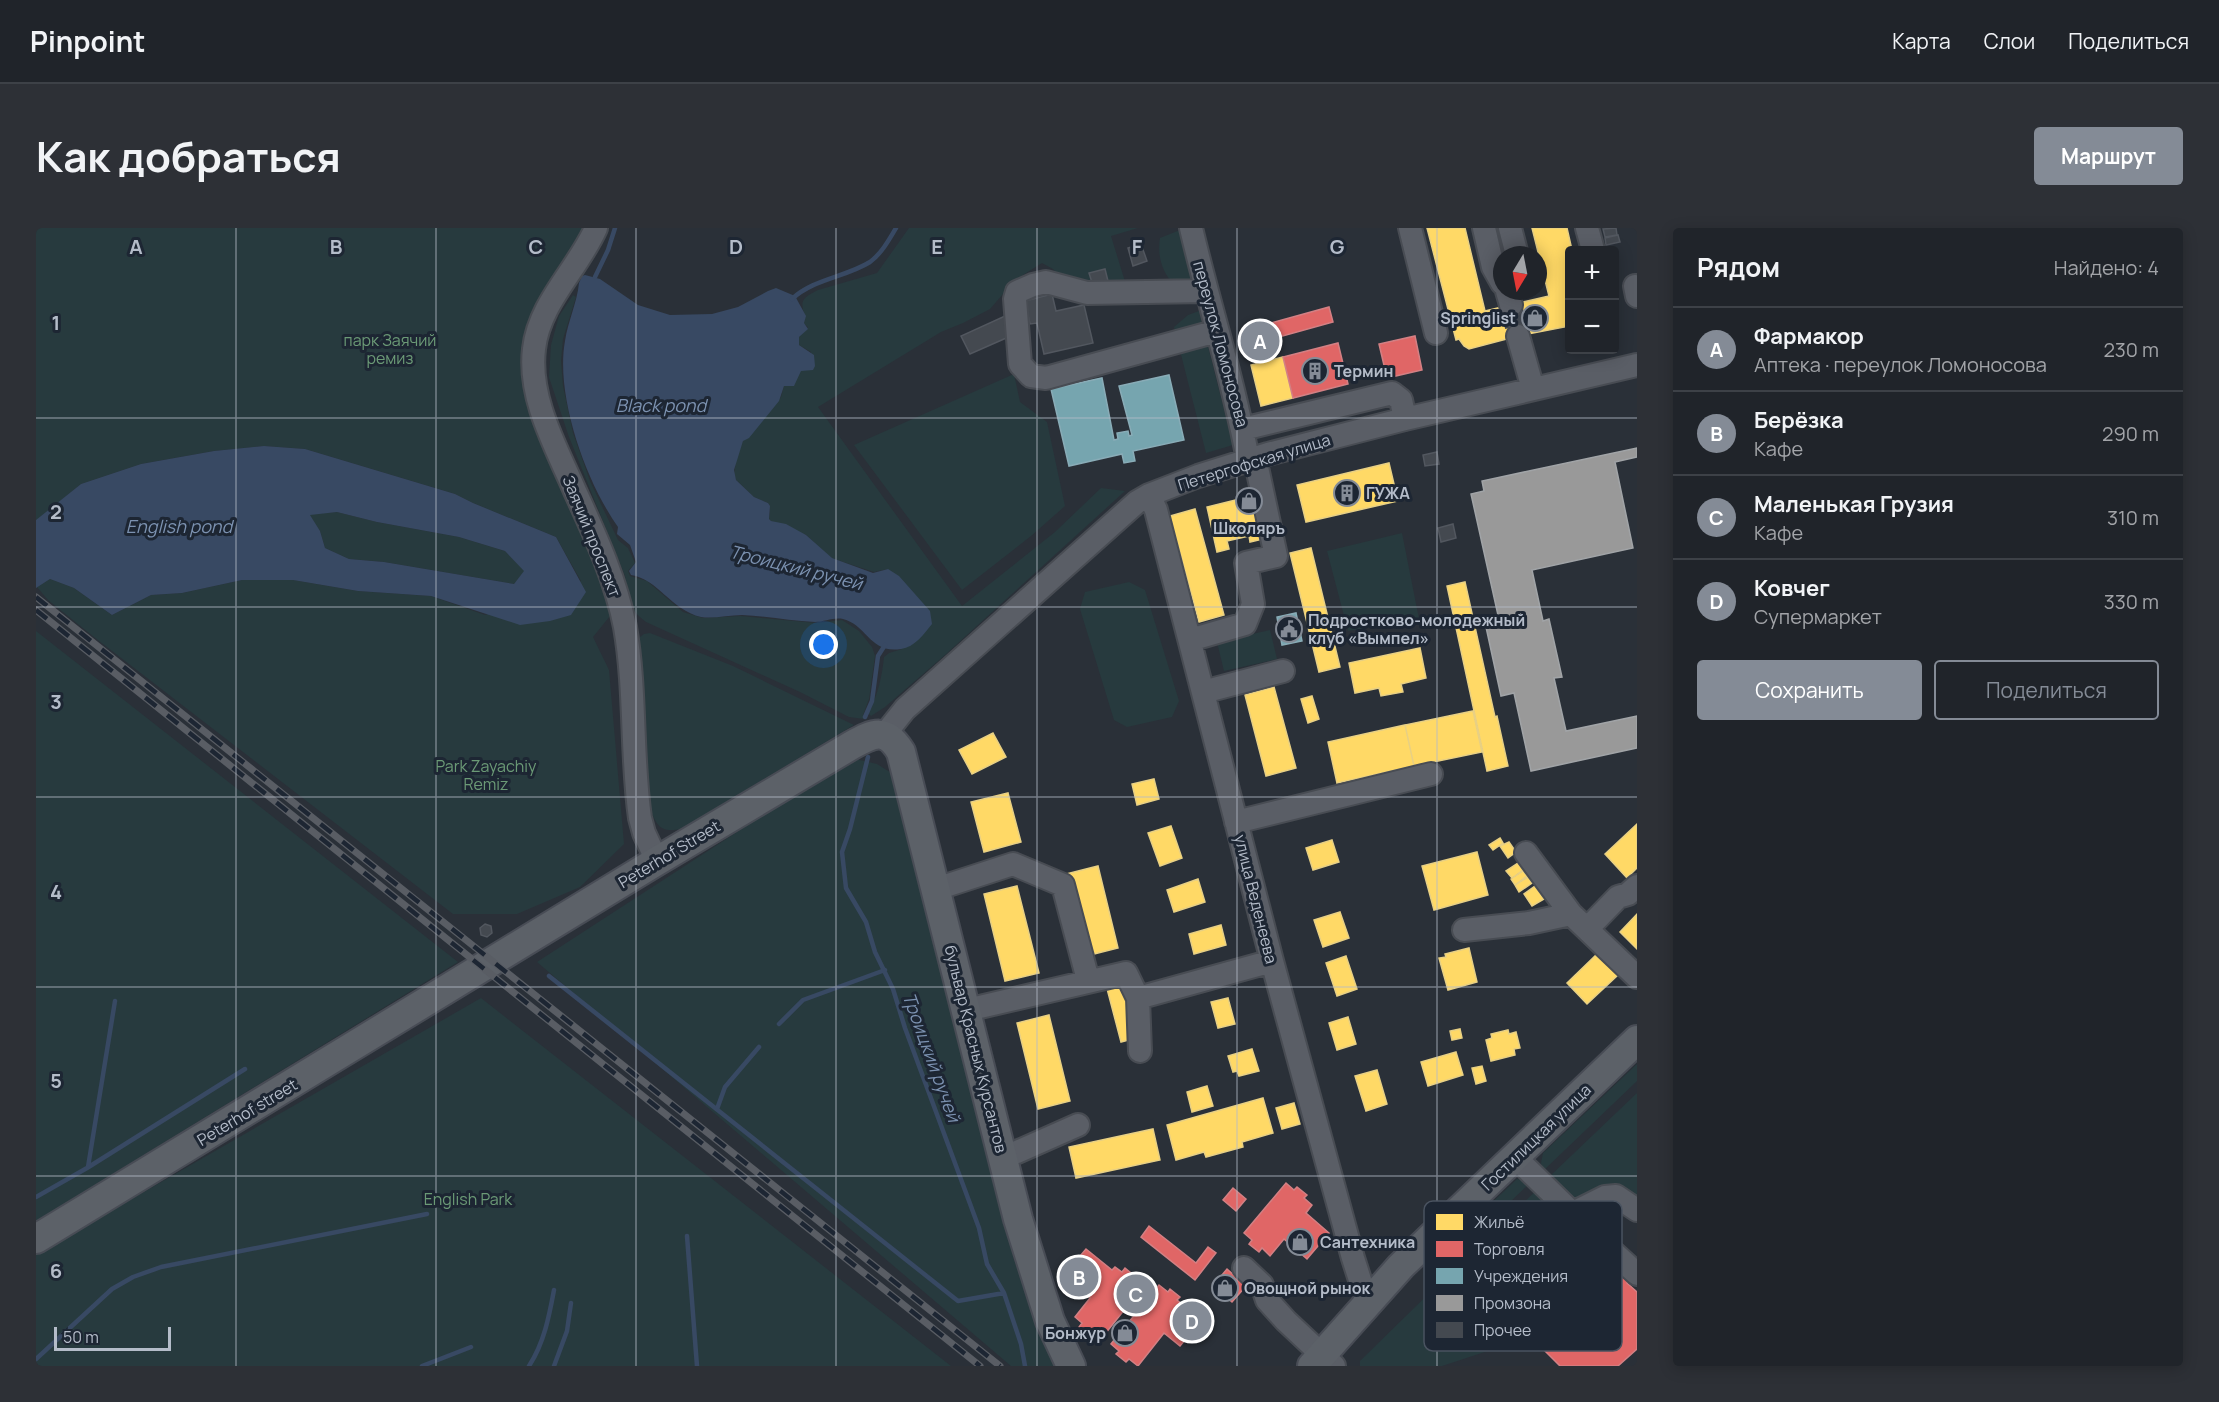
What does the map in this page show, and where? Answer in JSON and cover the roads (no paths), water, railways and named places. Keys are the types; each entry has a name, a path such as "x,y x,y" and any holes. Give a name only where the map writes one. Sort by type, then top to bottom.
{"main road":[{"name":"Peterhof Street","path":"657,861 859,741 877,734 885,734"},
{"name":"бульвар Красных Курсантов","path":"885,734 896,742 901,752 1018,1219 1050,1321 1071,1366"},
{"name":"Peterhof street","path":"36,1239 657,861"},
{"name":"Гостилицкая улица","path":"1469,1201 1637,1040"},
{"name":"Гостилицкая улица","path":"1322,1362 1367,1302 1424,1244"}],"street":[{"name":"Заячий проспект","path":"596,228 543,318 534,349 534,371 538,397 546,423 608,567 620,604 629,654 639,806 644,833 657,861"},
{"name":"переулок Ломоносова","path":"1190,640 1245,624 1253,604 1246,563 1276,556 1191,228"},
{"path":"1410,228 1436,333"},
{"path":"1484,228 1493,267"},
{"path":"1510,228 1515,246"},
{"path":"1587,228 1592,246"},
{"path":"1206,291 1087,293 1046,282 1033,285 1017,292 1015,299 1020,364 1031,376 1046,378 1217,331"},
{"path":"1518,336 1533,389"},
{"name":"Петергофская улица","path":"885,734 911,702 1137,502 1149,495 1252,459 1405,419 1533,389 1623,361"},
{"path":"1244,429 1392,393 1401,400 1405,419"},
{"name":"улица Веденеева","path":"1149,495 1156,510 1272,961 1367,1302"},
{"path":"1203,692 1283,671"},
{"path":"1236,822 1431,774"},
{"path":"1526,853 1579,921 1637,977"},
{"path":"936,889 1013,864 1063,885 1088,980"},
{"path":"1464,930 1529,923 1579,921 1618,897 1628,894 1637,886"},
{"path":"1138,998 1272,961"},
{"path":"967,1010 1126,973 1138,998 1140,1051"},
{"path":"1003,1155 1017,1152 1078,1125"},
{"path":"1515,1157 1561,1201"},
{"path":"1597,1201 1605,1197 1616,1196 1637,1209"},
{"path":"1622,1260 1637,1274"},
{"path":"1244,1268 1262,1285 1267,1300 1322,1362"}],"water":[{"name":"Black pond","path":"585,275 600,279 638,305 670,315 712,314 738,307 776,288 795,296 806,316 804,323 808,329 799,337 799,345 814,355 815,366 813,370 801,371 794,386 784,386 779,401 749,438 743,441 734,470 736,480 754,497 768,503 771,521 786,524 806,535 832,558 873,573 888,569 899,576 930,611 932,624 919,640 901,649 882,647 858,627 843,619 815,622 742,615 701,617 681,608 649,582 631,575 629,571 636,562 630,545 617,534 618,527 595,487 585,463 569,412 565,387 563,363 565,341 579,283"},
{"name":"English pond","path":"264,446 305,449 455,494 556,537 586,592 571,615 550,621 520,625 431,596 358,591 293,580 242,580 182,593 151,595 112,615 74,588 50,579 36,588 36,520 81,484 141,464 214,451","holes":["337,512 459,537 505,551 524,571 514,584 384,562 349,559 325,548 320,531 310,515"]}],"waterway":[{"path":"595,277 608,250 615,228"},
{"name":"Троицкий ручей","path":"792,299 800,292 820,282 870,262 888,242 896,228"},
{"name":"Троицкий ручей","path":"865,717 872,701 878,656 885,645"},
{"name":"Троицкий ручей","path":"868,757 842,852 846,888 866,922 875,952 893,989 905,1028 979,1228 987,1264 1004,1293 1021,1344 1025,1366"},
{"path":"779,1024 803,1000 885,970"},
{"path":"549,976 958,1301 1004,1293"},
{"path":"88,1167 115,1001"},
{"path":"717,1109 725,1087 759,1047"},
{"path":"36,1197 87,1168 245,1069"},
{"path":"36,1359 112,1289 133,1277 161,1267 427,1214"},
{"path":"687,1236 697,1366"},
{"path":"529,1366 542,1339 554,1290"},
{"path":"554,1366 567,1331 571,1303"},
{"path":"422,1366 471,1347"}],"tunnel":[{"path":"1511,305 1518,336"}],"railway":[{"path":"36,597 1000,1366"},
{"path":"36,610 980,1366"}],"place":[{"name":"Springlist","path":"1535,318"},
{"name":"Фармакор","path":"1260,341"},
{"name":"Термин","path":"1315,371"},
{"name":"ГУЖА","path":"1347,493"},
{"name":"Школяръ","path":"1249,501"},
{"name":"Подростково-молодежный клуб «Вымпел»","path":"1289,629"},
{"name":"Сантехника","path":"1300,1242"},
{"name":"Берёзка","path":"1079,1277"},
{"name":"Овощной рынок","path":"1225,1288"},
{"name":"Маленькая Грузия","path":"1136,1294"},
{"name":"Ковчег","path":"1192,1321"},
{"name":"Бонжур","path":"1125,1333"}],"park label":[{"name":"парк Заячий ремиз","path":"390,349"},
{"name":"Park Zayachiy Remiz","path":"486,775"},
{"name":"English Park","path":"468,1199"}]}
